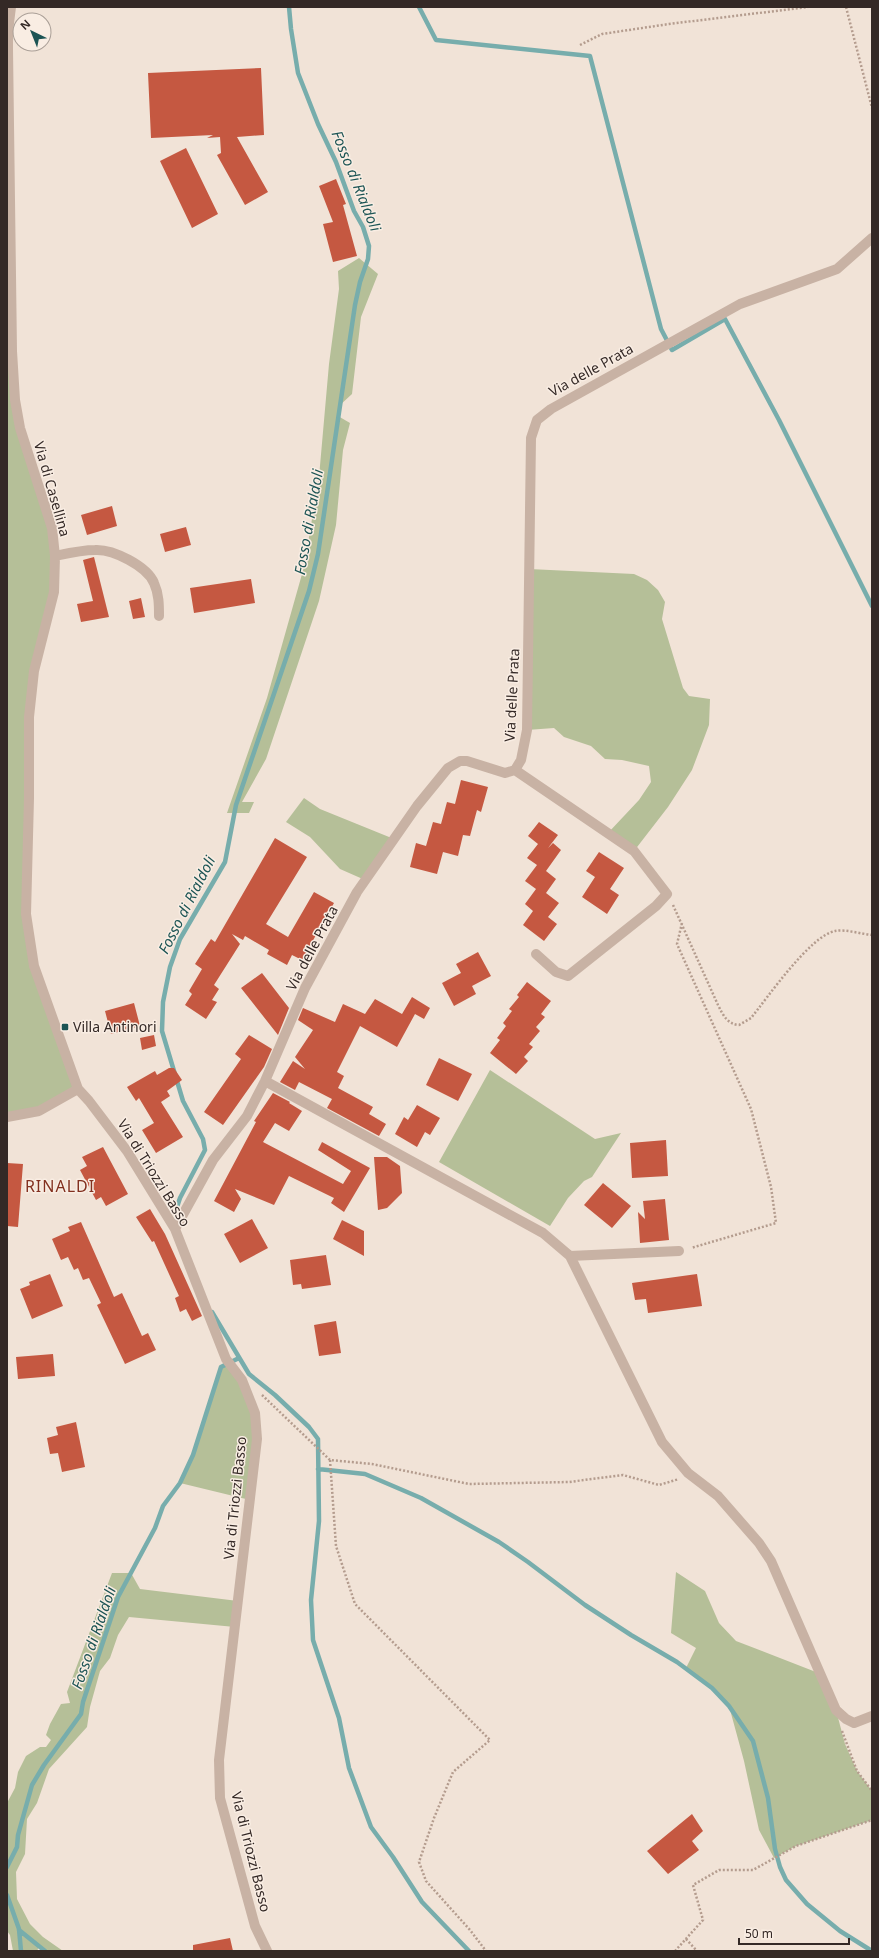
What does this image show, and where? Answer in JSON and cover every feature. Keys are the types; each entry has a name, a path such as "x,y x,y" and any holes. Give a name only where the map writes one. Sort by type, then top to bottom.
{"street":[{"name":"Via di Casellina","path":"11,7 8,31 12,351 11,404 52,528 56,556 54,592 34,671 29,716 29,798 26,914 34,966 78,1089"},
{"name":"Via delle Prata","path":"175,1229 212,1160 247,1116 265,1081 306,988 357,892 421,801 448,768 460,761 467,761 505,773 515,770 521,760 527,730 531,438 537,420 551,409 740,304 808,281 838,269 872,238"},
{"path":"56,556 97,550 133,561 150,575 154,582 157,592 159,616"},
{"path":"515,770 634,851 667,894 656,906 568,976 556,972 536,954"},
{"path":"265,1081 543,1233 570,1256 662,1442 688,1473 718,1496 759,1543 771,1561 836,1710 846,1720 854,1723 872,1716"},
{"path":"7,1116 38,1111 78,1089"},
{"name":"Via di Triozzi Basso","path":"78,1089 90,1101 127,1151 175,1229 226,1359 242,1380 255,1413 257,1439 219,1760 220,1798 256,1926 267,1951"},
{"path":"570,1256 679,1251"}],"path":[{"path":"580,45 602,34 808,7"},
{"path":"846,7 872,108"},
{"path":"667,894 682,923 721,1012 731,1024 739,1026 751,1018 805,952 821,937 836,931 872,935"},
{"path":"679,1251 776,1223 771,1187 751,1109 677,944 682,923"},
{"path":"259,1393 330,1460 372,1464 469,1484 569,1482 623,1475 659,1485 676,1481 688,1473"},
{"path":"330,1460 336,1546 355,1604 490,1740 453,1772 434,1818 419,1862 426,1881 470,1930 486,1951"},
{"path":"836,1710 845,1744 857,1771 872,1790"},
{"path":"675,1951 703,1920 692,1885 719,1870 753,1870 796,1846 872,1820"},
{"path":"686,1939 698,1951"}],"green space":[{"path":"7,253 15,401 52,528 54,592 34,671 26,914 34,966 78,1089 39,1111 7,1117"},
{"path":"359,258 378,274 361,317 352,394 339,406 338,416 350,423 343,450 336,525 319,601 266,759 242,802 254,802 249,813 227,813 267,698 304,567 319,477 329,364 339,289 338,271"},
{"path":"529,569 634,574 647,580 658,590 665,602 662,619 683,688 689,696 710,699 709,725 692,770 668,807 634,851 608,833 639,800 651,782 649,766 622,760 605,759 591,746 564,737 554,728 527,730"},
{"path":"304,798 320,809 394,839 365,880 340,869 310,837 286,822"},
{"path":"490,1070 595,1139 621,1133 592,1177 584,1181 568,1198 550,1226 439,1162"},
{"path":"226,1359 255,1413 250,1500 180,1483 200,1436 221,1367"},
{"path":"676,1572 705,1591 719,1623 736,1641 821,1674 836,1710 845,1744 857,1771 872,1791 872,1820 796,1846 774,1858 759,1830 744,1761 729,1706 712,1688 686,1668 696,1648 671,1633"},
{"path":"112,1573 131,1573 140,1589 238,1601 235,1627 129,1617 118,1635 110,1658 100,1671 90,1707 87,1727 49,1769 37,1803 27,1819 25,1854 16,1872 17,1899 30,1924 43,1937 63,1951 45,1951 39,1947 37,1951 13,1951 10,1935 7,1931 7,1803 15,1788 18,1772 26,1756 40,1747 46,1747 51,1740 46,1735 50,1724 61,1704 70,1703 67,1692"}],"building":[{"path":"261,68 264,135 237,137 268,192 245,205 217,155 221,153 220,137 207,138 213,135 151,138 148,73"},
{"path":"186,148 218,214 192,228 160,161"},
{"path":"336,179 346,204 343,205 357,256 333,262 323,224 333,222 319,186"},
{"path":"112,506 117,526 87,535 81,515"},
{"path":"186,527 191,545 165,552 160,534"},
{"path":"94,557 109,617 81,622 77,604 93,601 83,560"},
{"path":"251,579 255,603 194,613 190,588"},
{"path":"141,598 145,617 133,619 129,601"},
{"path":"461,780 488,787 481,812 477,810 470,836 463,835 458,856 443,852 437,874 410,867 416,843 426,846 433,822 441,824 447,802 455,804"},
{"path":"539,822 558,835 548,848 553,843 561,850 546,871 556,879 546,893 559,903 548,917 557,924 544,941 523,925 533,911 525,904 536,889 525,881 537,865 527,858 538,844 528,836"},
{"path":"275,838 307,857 266,924 288,937 314,892 334,903 302,960 292,955 287,965 267,954 269,950 245,936 243,940 232,934 240,944 214,985 219,989 212,1000 217,1002 206,1019 185,1005 192,994 189,991 202,969 195,964 211,939 215,942"},
{"path":"599,852 624,868 610,889 619,895 607,914 582,897 595,877 586,871"},
{"path":"478,952 491,976 472,986 476,994 454,1006 442,983 461,973 456,964"},
{"path":"262,973 289,1008 278,1035 241,988"},
{"path":"527,982 551,1001 541,1014 545,1017 536,1027 540,1031 529,1044 533,1047 524,1057 528,1061 516,1074 490,1053 500,1040 497,1038 506,1026 503,1023 512,1011 509,1009 519,997 517,995"},
{"path":"412,997 430,1008 424,1019 415,1014 397,1047 360,1026 337,1072 344,1076 338,1088 373,1107 369,1114 386,1124 379,1136 327,1108 332,1099 299,1082 295,1090 280,1082 293,1061 305,1069 295,1057 313,1030 298,1020 303,1008 335,1022 343,1004 365,1014 375,999 402,1014"},
{"path":"134,1003 140,1026 111,1034 105,1011"},
{"path":"154,1035 156,1046 142,1050 140,1038"},
{"path":"249,1035 272,1049 264,1067 223,1125 204,1112 241,1059 235,1054"},
{"path":"439,1058 472,1074 458,1101 426,1085"},
{"path":"169,1068 174,1068 182,1080 167,1091 170,1096 161,1102 183,1137 156,1153 142,1130 154,1123 139,1098 136,1101 127,1087 155,1071 157,1075"},
{"path":"273,1093 290,1102 289,1103 302,1111 289,1131 275,1123 263,1142 343,1184 351,1171 318,1150 322,1142 370,1168 344,1212 331,1203 334,1198 289,1176 274,1205 235,1189 241,1199 234,1212 214,1201 256,1122 254,1121"},
{"path":"417,1105 440,1118 430,1135 425,1132 417,1147 395,1134 404,1117 408,1120"},
{"path":"666,1140 668,1176 632,1178 630,1143"},
{"path":"103,1147 128,1194 106,1206 101,1197 96,1200 80,1170 87,1166 82,1157"},
{"path":"374,1157 387,1157 400,1166 402,1193 387,1208 378,1210"},
{"path":"7,1163 23,1164 18,1227 7,1226"},
{"path":"603,1183 631,1206 612,1228 584,1205"},
{"path":"665,1199 669,1240 640,1243 638,1212 645,1219 643,1201"},
{"path":"150,1209 165,1234 202,1316 192,1321 186,1309 180,1312 175,1298 179,1296 154,1241 152,1242 136,1217"},
{"path":"252,1219 268,1248 240,1263 224,1234"},
{"path":"342,1220 364,1231 364,1256 333,1239"},
{"path":"81,1222 114,1297 122,1293 142,1336 148,1333 156,1350 125,1364 97,1305 101,1303 89,1278 83,1280 78,1268 74,1270 68,1257 61,1260 52,1239 70,1231 68,1227"},
{"path":"326,1255 331,1285 302,1289 301,1284 293,1285 290,1260"},
{"path":"50,1274 63,1306 32,1319 20,1289 30,1285 29,1282"},
{"path":"697,1274 702,1306 648,1313 646,1299 635,1300 632,1283"},
{"path":"336,1321 341,1353 319,1356 314,1325"},
{"path":"53,1354 55,1376 18,1379 16,1357"},
{"path":"76,1422 85,1467 62,1472 58,1453 50,1454 47,1438 58,1435 56,1427"},
{"path":"692,1814 703,1831 692,1841 699,1850 668,1874 647,1851"},
{"path":"230,1938 233,1951 193,1951 193,1945"}],"waterway":[{"name":"Fosso di Rialdoli","path":"177,1221 177,1207 180,1198 205,1150 203,1139 183,1101 162,1031 163,1002 170,967 180,939 225,862 236,805 309,591 318,554 355,305 360,282 368,259 369,246 363,227 354,211 336,162 318,124 298,73 289,7"},
{"path":"419,7 436,40 590,56 661,329 672,350 725,319 779,420 872,606"},
{"path":"212,1312 249,1374 275,1395 309,1427 318,1439 319,1521 311,1600 313,1640 339,1718 349,1768 371,1827 393,1857 422,1902 469,1951"},
{"name":"Fosso di Rialdoli","path":"7,1867 17,1847 18,1835 32,1785 44,1765 81,1714 83,1702 118,1597 155,1528 163,1506 180,1483 193,1455 221,1367 239,1358"},
{"path":"318,1469 365,1474 421,1498 499,1542 585,1605 631,1635 677,1662 712,1688 729,1706 753,1741 768,1798 775,1849 780,1867 786,1880 807,1904 840,1931 872,1951"},
{"name":"Fosso di Rialdoli","path":"7,1895 19,1929 21,1951"},
{"path":"19,1930 45,1951"}],"place":[{"name":"Villa Antinori","path":"65,1027"}],"district":[{"name":"RINALDI","path":"60,1186"}]}
